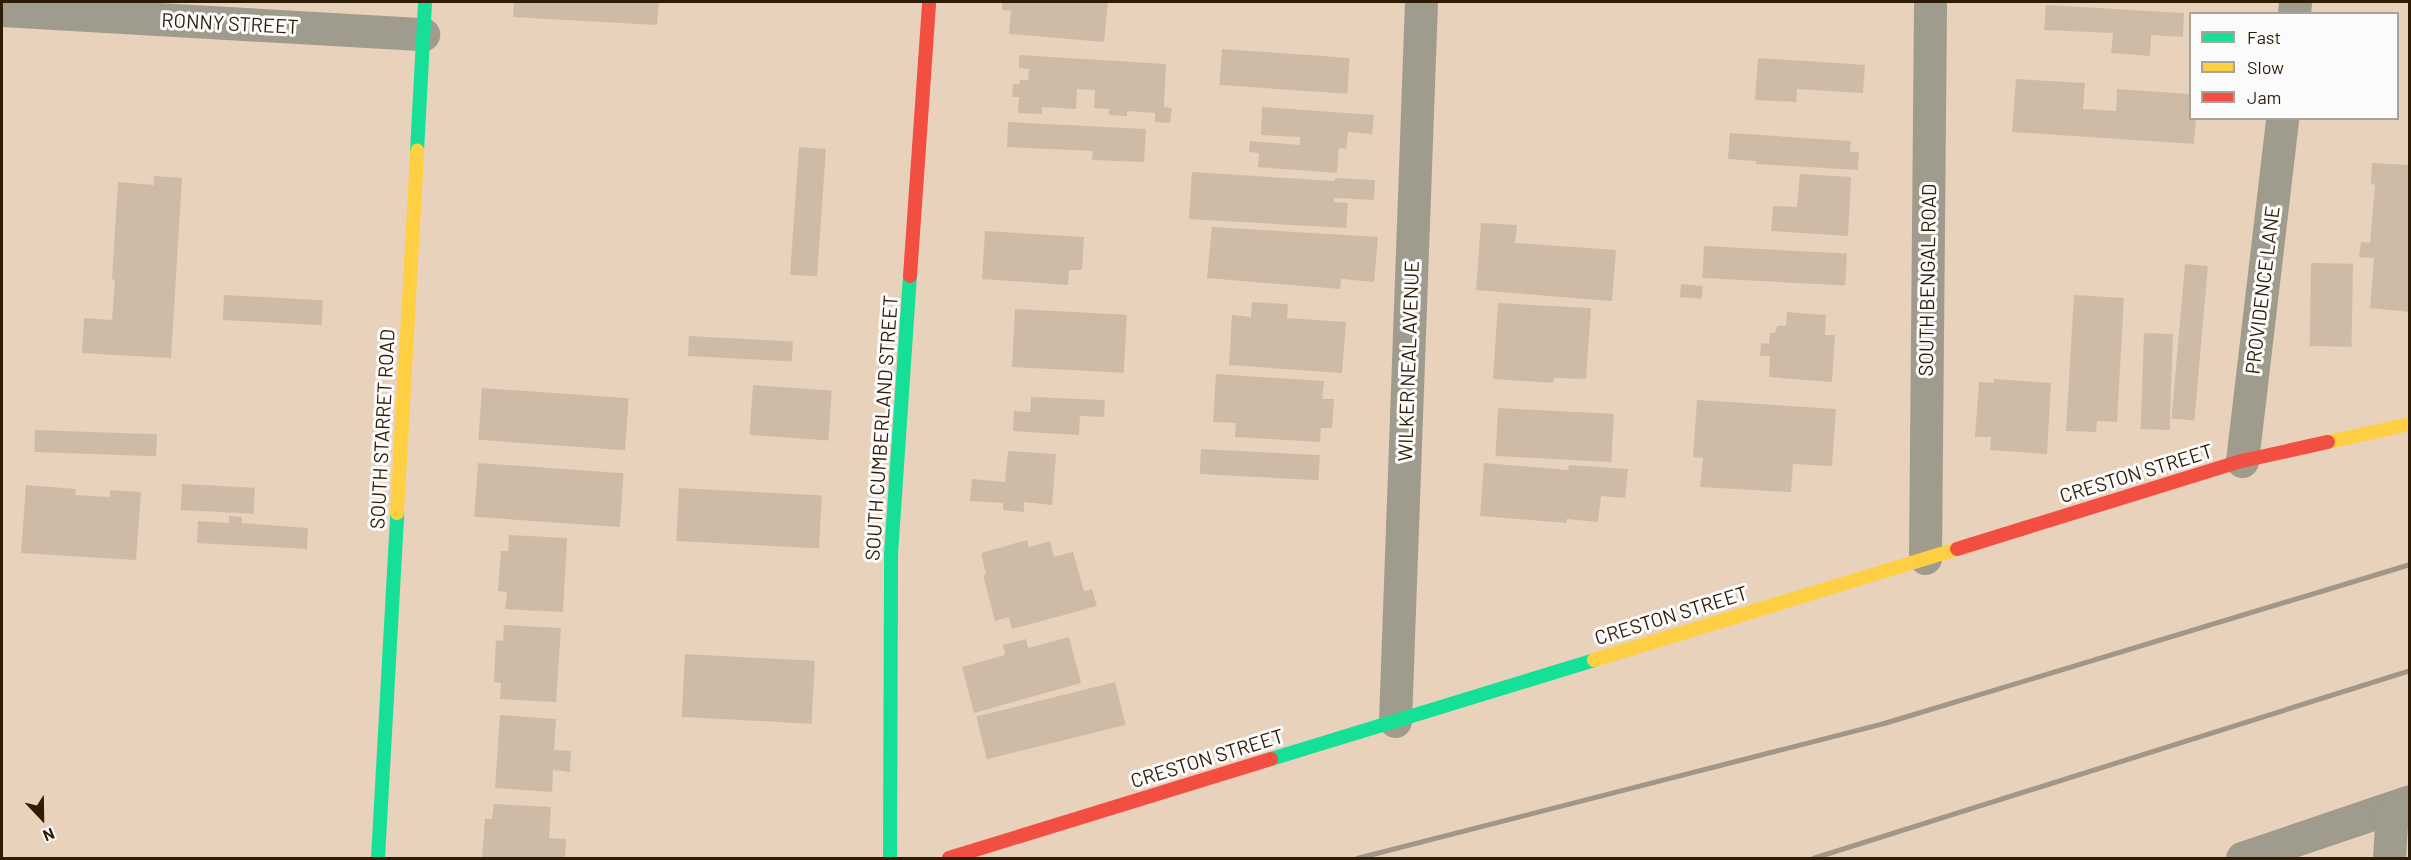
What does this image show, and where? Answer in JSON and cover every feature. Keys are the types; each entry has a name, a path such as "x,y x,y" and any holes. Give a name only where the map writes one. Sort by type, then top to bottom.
{"street":[{"name":"SOUTH STARRET ROAD","path":"378,858 425,2"},
{"name":"SOUTH CUMBERLAND STREET","path":"890,858 891,554 929,2"},
{"name":"WILKER NEAL AVENUE","path":"1395,721 1421,2"},
{"name":"SOUTH BENGAL ROAD","path":"1925,558 1930,2"},
{"name":"RONNY STREET","path":"2,10 423,34"},
{"name":"PROVIDENCE LANE","path":"2242,461 2282,120"},
{"name":"CRESTON STREET","path":"949,858 2242,461 2409,424"},
{"path":"2242,858 2401,805"},
{"path":"2389,858 2401,805"}],"building":[{"path":"514,2 659,2 657,25 513,17"},
{"path":"1002,2 1108,2 1104,42 1009,34 1011,11 1002,10"},
{"path":"2046,5 2184,13 2183,37 2151,35 2150,56 2111,53 2113,33 2044,30"},
{"path":"1222,49 1350,58 1347,94 1219,85"},
{"path":"1019,55 1166,64 1164,107 1172,108 1170,123 1155,122 1155,113 1127,111 1127,116 1109,115 1109,109 1094,108 1095,90 1077,89 1076,109 1042,107 1042,114 1018,113 1019,97 1012,97 1013,84 1019,84 1020,80 1028,80 1029,69 1019,68"},
{"path":"1758,58 1865,65 1863,93 1797,89 1796,102 1755,100"},
{"path":"2016,79 2085,83 2083,109 2116,111 2117,89 2189,94 2189,120 2196,120 2194,144 2012,132"},
{"path":"1262,107 1374,115 1372,134 1348,132 1346,149 1339,148 1337,173 1258,167 1259,153 1249,152 1250,141 1300,145 1300,137 1261,135"},
{"path":"1008,122 1146,129 1144,162 1092,160 1093,151 1007,147"},
{"path":"1730,133 1851,141 1850,152 1859,152 1858,170 1756,164 1756,161 1728,159"},
{"path":"799,147 826,149 817,277 790,275"},
{"path":"2372,163 2410,165 2410,312 2370,308 2374,258 2359,257 2361,242 2370,243 2375,185 2371,184"},
{"path":"1192,172 1335,181 1335,178 1375,180 1374,200 1334,198 1334,202 1348,203 1346,228 1189,219"},
{"path":"1800,174 1851,177 1848,236 1771,231 1773,206 1797,207"},
{"path":"154,176 182,178 171,358 82,353 84,318 112,320 118,182 154,185"},
{"path":"1481,223 1517,225 1515,243 1616,250 1612,301 1476,290"},
{"path":"1212,227 1378,237 1374,282 1341,279 1340,289 1207,278"},
{"path":"985,231 1084,237 1082,270 1069,270 1068,285 982,279"},
{"path":"1704,246 1847,253 1845,285 1702,278"},
{"path":"2311,263 2353,264 2352,347 2310,346"},
{"path":"2185,264 2208,266 2194,420 2171,418"},
{"path":"1681,284 1703,286 1702,299 1680,297"},
{"path":"224,295 323,300 322,325 223,320"},
{"path":"2074,295 2124,298 2117,422 2097,421 2096,432 2066,431"},
{"path":"1252,302 1288,304 1287,318 1346,322 1342,373 1229,365 1232,315 1251,317"},
{"path":"1498,303 1591,308 1586,379 1554,378 1553,383 1493,379"},
{"path":"1015,309 1127,315 1124,373 1012,367"},
{"path":"1787,312 1826,315 1825,335 1835,335 1832,382 1769,377 1770,356 1760,356 1761,343 1769,344 1770,333 1775,333 1777,326 1786,326"},
{"path":"2144,333 2173,334 2170,430 2141,429"},
{"path":"689,336 793,341 792,361 688,356"},
{"path":"1216,374 1324,381 1322,399 1334,399 1332,428 1321,428 1320,442 1235,437 1236,423 1213,422"},
{"path":"1994,379 2051,383 2047,454 1990,450 1991,437 1975,437 1979,382 1994,383"},
{"path":"753,385 832,391 828,440 750,435"},
{"path":"482,388 629,398 625,450 478,440"},
{"path":"1031,397 1105,400 1104,417 1080,416 1079,435 1013,431 1014,411 1030,412"},
{"path":"1697,400 1836,409 1832,466 1793,464 1791,492 1700,487 1703,458 1693,457"},
{"path":"1498,408 1614,414 1611,462 1495,456"},
{"path":"35,430 157,434 156,456 34,452"},
{"path":"1201,449 1320,455 1319,480 1200,474"},
{"path":"1008,451 1056,454 1052,505 1024,502 1024,512 1003,510 1003,503 970,501 972,479 1005,482"},
{"path":"478,463 624,473 620,527 474,517"},
{"path":"1484,463 1568,470 1569,465 1628,469 1625,498 1601,496 1598,522 1567,519 1566,523 1480,516"},
{"path":"182,484 255,488 254,514 181,510"},
{"path":"26,485 76,489 75,495 110,497 110,490 141,492 136,560 21,553"},
{"path":"679,488 822,495 819,548 676,541"},
{"path":"229,516 242,517 242,523 308,528 307,549 197,543 198,521 229,523"},
{"path":"509,535 567,538 563,612 505,609 507,592 498,591 501,551 508,551"},
{"path":"1027,540 1029,547 1050,541 1054,557 1073,552 1084,591 1092,589 1097,606 1012,629 1009,617 995,621 983,575 986,574 981,553"},
{"path":"504,625 561,628 556,702 500,699 501,683 494,682 496,640 503,641"},
{"path":"1069,637 1081,683 974,713 962,667 1005,655 1003,645 1026,639 1028,648"},
{"path":"685,654 815,661 812,724 682,717"},
{"path":"1115,682 1126,725 987,759 976,717"},
{"path":"500,715 556,719 554,750 571,751 570,772 553,770 552,792 495,788"},
{"path":"494,804 551,807 549,838 566,839 565,858 482,858 485,819 492,819"}],"railway":[{"path":"1357,858 1884,723 2410,564"},
{"path":"1813,858 2410,670"}],"traffic: fast":[{"path":"417,151 425,2"},
{"path":"890,858 891,554 910,276"},
{"path":"378,858 397,513"},
{"path":"1271,759 1594,660"}],"traffic: slow":[{"path":"397,513 417,151"},
{"path":"2328,442 2410,424"},
{"path":"1594,660 1957,549"}],"traffic: jam":[{"path":"910,276 929,2"},
{"path":"1957,549 2242,461 2328,442"},
{"path":"949,858 1271,759"}]}
